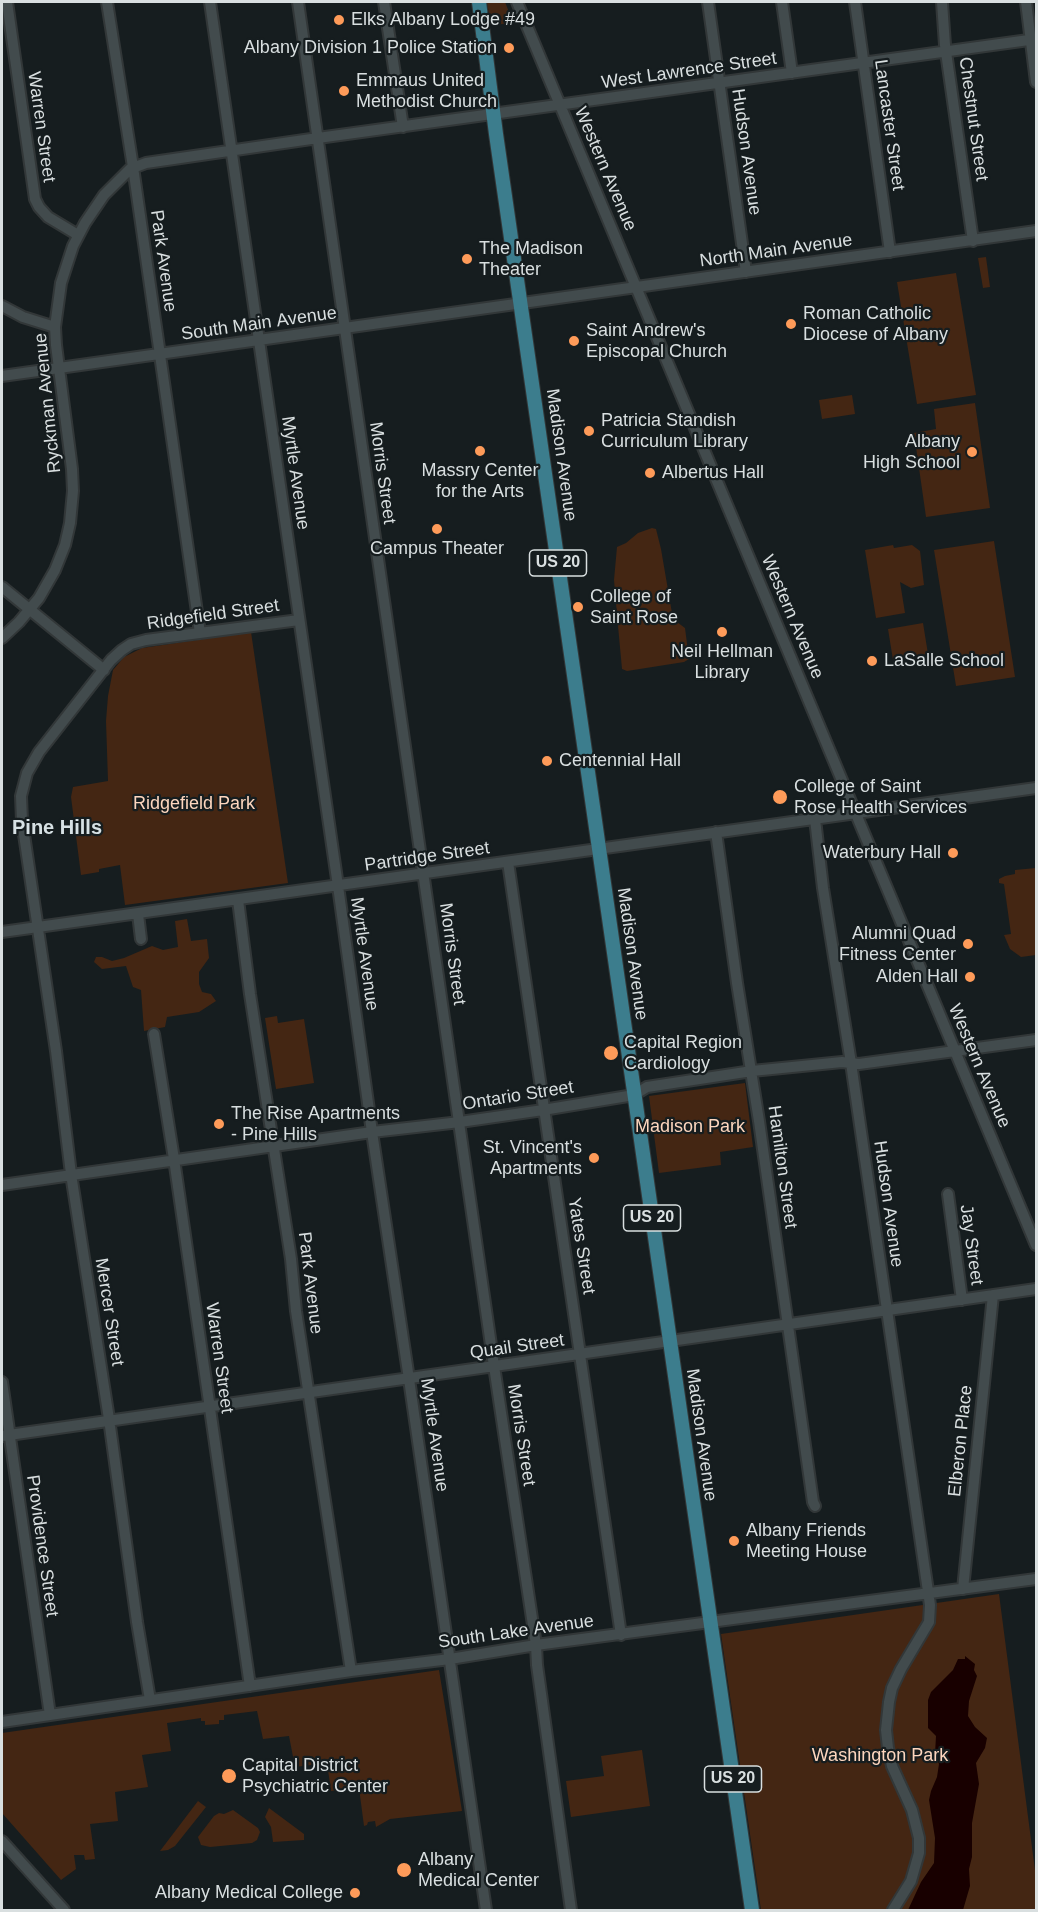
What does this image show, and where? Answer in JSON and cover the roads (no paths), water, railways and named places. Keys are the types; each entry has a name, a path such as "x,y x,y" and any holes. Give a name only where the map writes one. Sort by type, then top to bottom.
{"main road":[{"name":"Madison Avenue","path":"479,2 752,1911"}],"street":[{"path":"2,2 7,2"},
{"name":"Warren Street","path":"7,2 33,194 39,207 48,217 78,235"},
{"name":"Park Avenue","path":"107,2 200,633"},
{"name":"Myrtle Avenue","path":"210,2 486,1911"},
{"name":"Morris Street","path":"298,2 536,1645 571,1911"},
{"path":"384,2 403,127"},
{"name":"Western Avenue","path":"517,2 1036,1245"},
{"name":"Hudson Avenue","path":"708,2 746,272"},
{"path":"782,2 792,73"},
{"name":"Lancaster Street","path":"855,2 890,252"},
{"name":"Chestnut Street","path":"942,2 946,52 974,241"},
{"path":"1026,2 1034,40 1036,82"},
{"name":"West Lawrence Street","path":"133,167 146,163 318,138 1034,40"},
{"name":"Ryckman Avenue","path":"2,638 29,611 56,570 70,523 72,469 58,369 55,327 61,283 78,235 104,195 133,167"},
{"name":"North Main Avenue","path":"521,303 1036,231"},
{"name":"South Main Avenue","path":"2,376 521,303"},
{"path":"2,306 22,317 55,327"},
{"path":"2,587 104,670"},
{"name":"Ridgefield Street","path":"39,927 21,812 24,782 39,752 118,653 131,644 146,640 299,620"},
{"name":"Partridge Street","path":"2,932 1036,788"},
{"name":"Hudson Avenue","path":"814,819 930,1613 929,1622 892,1688 889,1702 886,1730 888,1748 892,1766 912,1810 919,1838 919,1853 911,1881 893,1911"},
{"name":"Hamilton Street","path":"716,832 815,1506"},
{"name":"Yates Street","path":"508,862 621,1635"},
{"name":"Park Avenue","path":"238,900 351,1671"},
{"path":"138,914 141,939"},
{"name":"Mercer Street","path":"39,927 71,1173 150,1700"},
{"name":"Warren Street","path":"154,1034 250,1686"},
{"name":"Ontario Street","path":"2,1185 71,1173 543,1110 634,1095 647,1087 752,1071 842,1062 859,1064 1036,1040"},
{"name":"Jay Street","path":"948,1194 962,1300"},
{"name":"Quail Street","path":"5,1435 1036,1289"},
{"name":"Elberon Place","path":"963,1589 993,1295"},
{"name":"Providence Street","path":"2,1382 5,1435 50,1715"},
{"name":"South Lake Avenue","path":"2,1722 536,1645 1036,1579"},
{"path":"2,1841 64,1911"}],"place":[{"name":"Elks Albany Lodge #49","path":"339,20"},
{"name":"Albany Division 1 Police Station","path":"509,48"},
{"name":"Emmaus United Methodist Church","path":"344,91"},
{"name":"The Madison Theater","path":"467,259"},
{"name":"Roman Catholic Diocese of Albany","path":"791,324"},
{"name":"Saint Andrew's Episcopal Church","path":"574,341"},
{"name":"Patricia Standish Curriculum Library","path":"589,431"},
{"name":"Massry Center for the Arts","path":"480,451"},
{"name":"Albany High School","path":"972,452"},
{"name":"Albertus Hall","path":"650,473"},
{"name":"Campus Theater","path":"437,529"},
{"name":"College of Saint Rose","path":"578,607"},
{"name":"Neil Hellman Library","path":"722,632"},
{"name":"LaSalle School","path":"872,661"},
{"name":"Centennial Hall","path":"547,761"},
{"name":"College of Saint Rose Health Services","path":"780,797"},
{"name":"Waterbury Hall","path":"953,853"},
{"name":"Alumni Quad Fitness Center","path":"968,944"},
{"name":"Alden Hall","path":"970,977"},
{"name":"Capital Region Cardiology","path":"611,1053"},
{"name":"The Rise Apartments - Pine Hills","path":"219,1124"},
{"name":"St. Vincent's Apartments","path":"594,1158"},
{"name":"Albany Friends Meeting House","path":"734,1541"},
{"name":"Capital District Psychiatric Center","path":"229,1776"},
{"name":"Albany Medical Center","path":"404,1870"},
{"name":"Albany Medical College","path":"355,1893"}],"district":[{"name":"Pine Hills","path":"57,828"}],"park label":[{"name":"Ridgefield Park","path":"194,804"},
{"name":"Madison Park","path":"690,1127"},
{"name":"Washington Park","path":"880,1756"}]}
